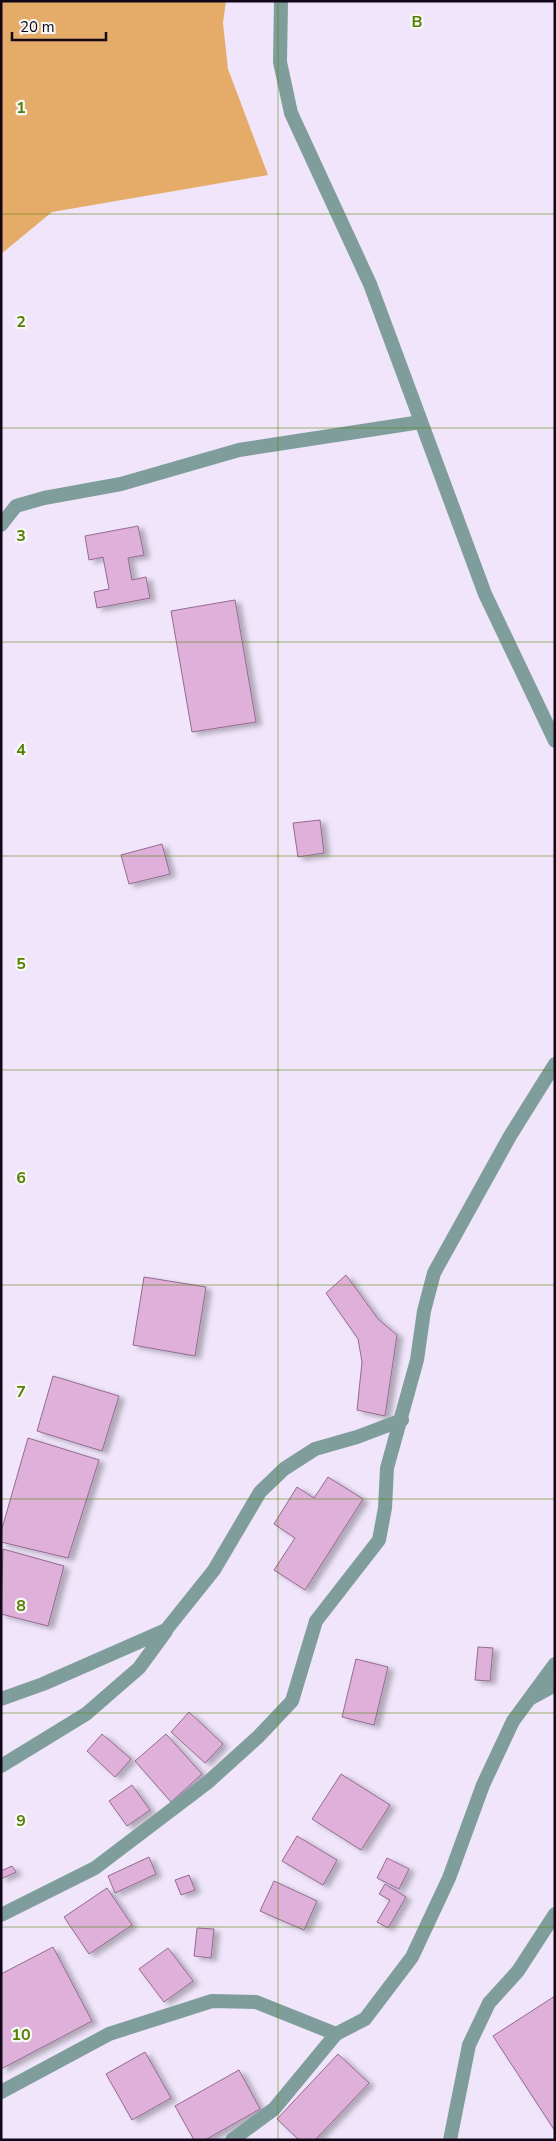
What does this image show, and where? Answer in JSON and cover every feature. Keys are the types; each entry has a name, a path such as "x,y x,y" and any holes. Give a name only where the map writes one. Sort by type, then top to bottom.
{"street":[{"path":"281,1 280,62 291,113 370,284 485,594 555,741"},
{"path":"1,525 16,506 25,503 121,484 239,450 421,422"},
{"path":"1,1915 95,1868 208,1783 259,1736 292,1701 316,1621 379,1540 385,1508 387,1468 402,1420 417,1360 424,1311 434,1273 510,1136 555,1064"},
{"path":"1,1766 86,1714 139,1668 166,1630 214,1570 260,1492 284,1469 315,1449 357,1438 402,1420"},
{"path":"1,1699 44,1684 166,1630"},
{"path":"232,2140 274,2109 336,2034 365,2019 412,1957 449,1878 483,1785 513,1721 555,1664"},
{"path":"528,1699 555,1686"},
{"path":"450,2140 468,2046 489,2003 518,1971 555,1914"},
{"path":"1,2092 109,2034 212,2001 256,2002 336,2034"}],"shaded area":[{"path":"1,1 226,1 223,23 228,69 268,175 52,212 1,254"}],"building":[{"path":"138,526 144,555 128,558 132,580 146,577 150,598 97,608 94,592 109,589 103,557 89,560 85,536"},
{"path":"235,600 256,722 192,732 171,611"},
{"path":"320,820 324,853 298,857 293,823"},
{"path":"162,844 170,874 129,884 121,855"},
{"path":"346,1275 378,1319 397,1335 385,1416 357,1410 362,1362 358,1339 326,1293"},
{"path":"144,1277 206,1287 195,1356 133,1345"},
{"path":"53,1376 119,1396 102,1451 37,1431"},
{"path":"28,1438 99,1460 68,1558 1,1542 1,1532"},
{"path":"328,1477 363,1499 305,1590 274,1570 295,1538 274,1524 297,1487 314,1498"},
{"path":"3,1549 64,1566 48,1626 1,1614"},
{"path":"478,1647 493,1648 490,1681 475,1680"},
{"path":"356,1659 388,1667 374,1725 342,1717"},
{"path":"189,1712 223,1744 205,1763 171,1732"},
{"path":"102,1734 131,1759 115,1777 87,1751"},
{"path":"166,1734 202,1774 171,1802 135,1761"},
{"path":"341,1774 390,1805 361,1850 312,1819"},
{"path":"132,1785 150,1810 127,1826 109,1801"},
{"path":"297,1836 337,1860 323,1885 282,1861"},
{"path":"149,1857 156,1874 115,1893 108,1876"},
{"path":"387,1858 409,1869 399,1889 377,1878"},
{"path":"12,1866 16,1872 1,1879 1,1871"},
{"path":"189,1875 195,1890 181,1895 175,1880"},
{"path":"274,1881 317,1901 304,1930 260,1911"},
{"path":"385,1884 406,1897 388,1928 377,1922 390,1900 379,1894"},
{"path":"107,1888 132,1925 89,1954 64,1917"},
{"path":"197,1928 214,1929 211,1958 194,1956"},
{"path":"53,1947 92,2021 1,2069 1,1974"},
{"path":"168,1948 193,1981 164,2002 139,1969"},
{"path":"555,1996 555,2131 493,2036"},
{"path":"145,2052 171,2098 132,2120 106,2074"},
{"path":"338,2054 369,2083 315,2140 299,2140 277,2119"},
{"path":"239,2070 260,2109 205,2140 194,2140 175,2106"}]}
